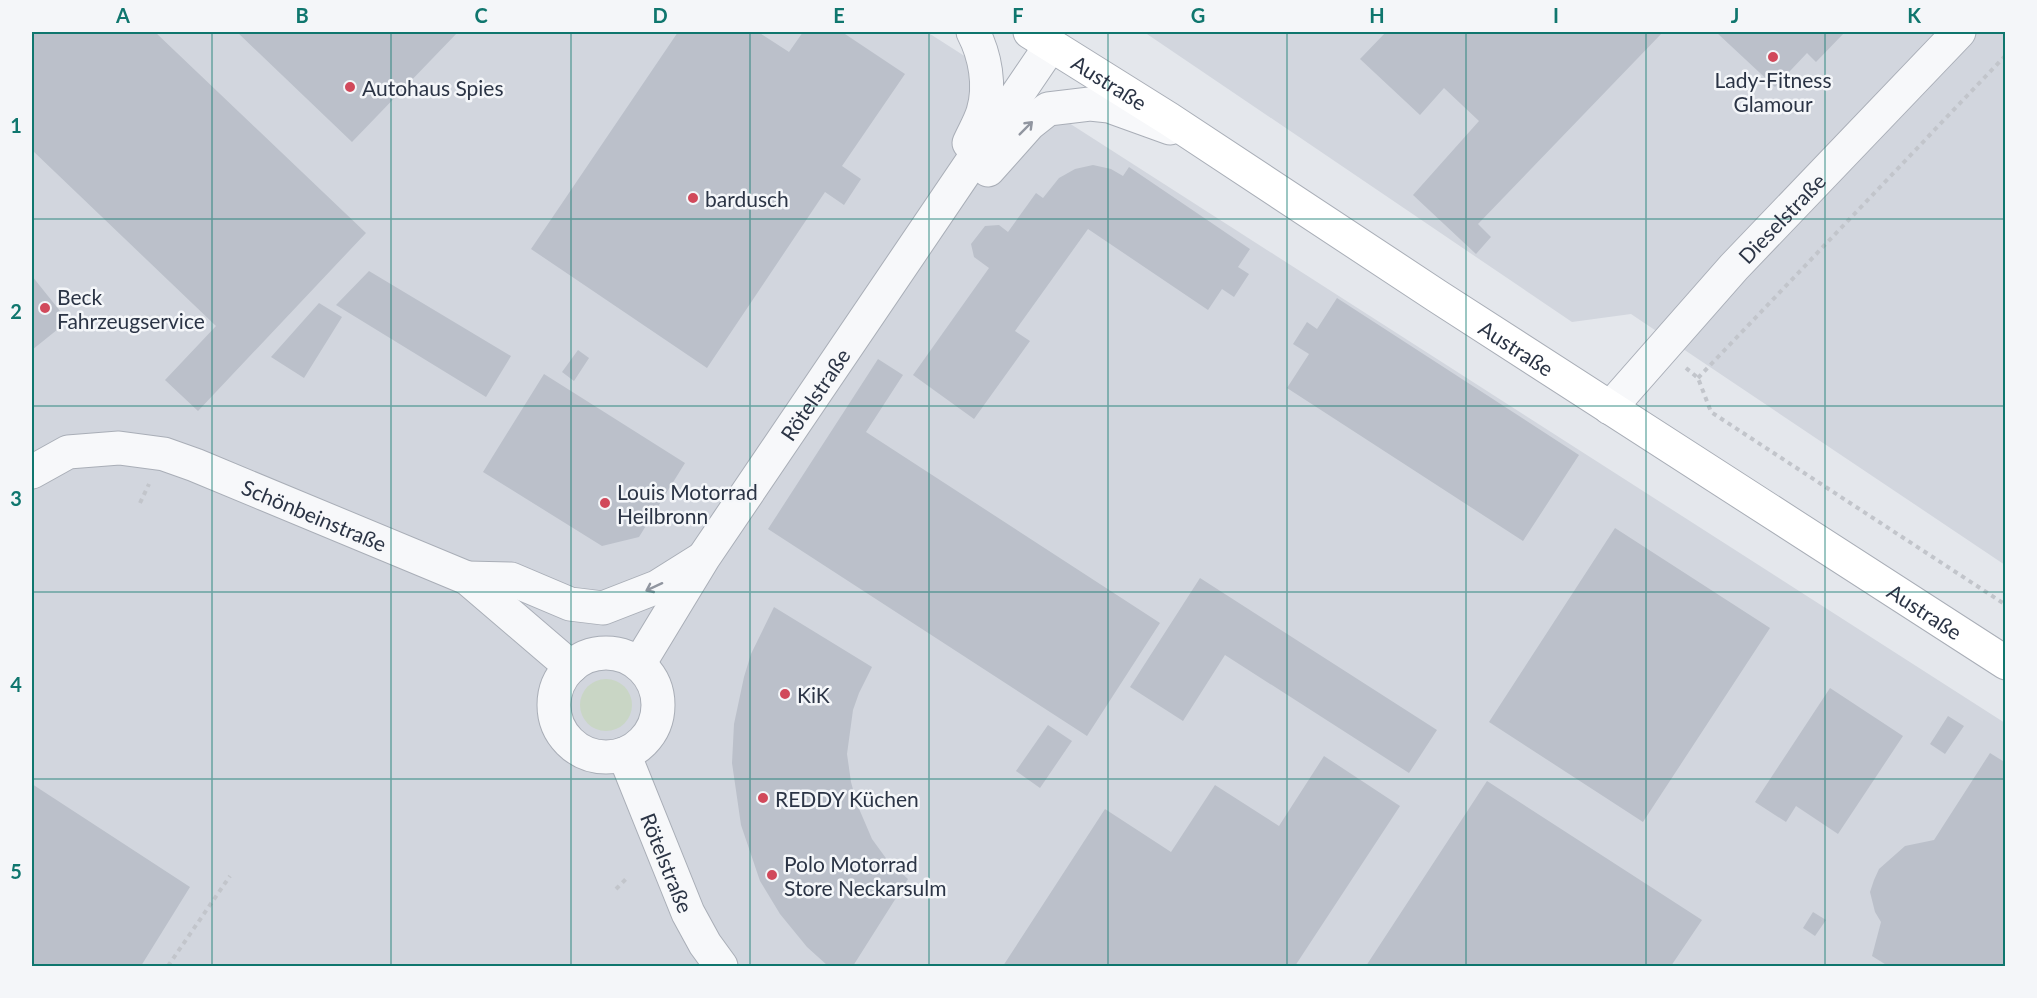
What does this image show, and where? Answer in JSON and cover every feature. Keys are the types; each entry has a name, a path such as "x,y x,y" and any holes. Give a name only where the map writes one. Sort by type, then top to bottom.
{"main road":[{"name":"Austraße","path":"1040,38 2006,663"}],"street":[{"name":"Rötelstraße","path":"931,222 983,112 988,88 981,47 974,32"},
{"name":"Dieselstraße","path":"1610,408 1734,267 1959,32"},
{"name":"Rötelstraße","path":"639,664 704,557 931,222 1040,38"},
{"name":"Rötelstraße","path":"931,222 986,172 1029,124 1048,110 1090,104 1109,106 1196,138"},
{"name":"Schönbeinstraße","path":"32,472 68,452 119,448 164,454 467,578 571,667"},
{"name":"Rötelstraße","path":"467,578 511,579 570,604 603,608 657,586 704,557"},
{"path":"612,653 626,656 639,664 650,676 657,690 659,705 656,721 649,735 638,746 624,754 600,756 576,747 567,739 558,725 554,710 561,679 571,667 590,656 612,653"},
{"name":"Rötelstraße","path":"624,754 688,913 705,945 721,966"}],"path":[{"path":"1698,378 2006,55"},
{"path":"1662,348 1698,378 1711,412 2006,605"},
{"path":"140,503 153,476"},
{"path":"168,966 230,876"},
{"path":"616,889 628,877"}],"shaded area":[{"path":"32,32 927,32 2005,723 2005,966 32,966"},
{"path":"1144,32 2005,32 2005,565 1631,314 1572,322"}],"green space":[{"path":"606,679 616,681 624,687 630,695 632,705 630,715 624,723 616,729 606,731 596,729 588,723 582,715 580,705 582,695 588,687 596,681"}],"building":[{"path":"32,32 155,32 366,233 198,411 165,380 216,326 32,150"},
{"name":"Autohaus Spies","path":"237,32 458,32 352,142"},
{"name":"bardusch","path":"678,32 758,32 789,52 803,32 842,32 905,74 842,166 861,179 844,205 825,192 707,368 531,249"},
{"path":"1386,32 1663,32 1478,224 1491,237 1476,254 1413,195 1479,121 1444,88 1420,115 1360,59"},
{"name":"Lady-Fitness Glamour","path":"1716,32 1845,32 1816,62 1807,53 1775,87"},
{"path":"1093,165 1111,169 1123,176 1129,167 1250,249 1238,267 1249,274 1234,297 1222,289 1208,310 1088,229 1015,331 1030,341 974,419 913,375 989,268 974,257 971,244 985,226 999,225 1008,232 1036,193 1043,198 1059,178 1075,169"},
{"path":"369,271 511,356 486,397 336,305"},
{"name":"Beck Fahrzeugservice","path":"32,276 68,321 32,350"},
{"path":"1337,298 1579,455 1523,541 1287,388 1309,354 1293,344 1307,322 1317,329"},
{"path":"319,303 342,317 304,378 271,357"},
{"path":"578,350 589,358 574,381 562,372"},
{"path":"878,359 903,375 866,432 1160,623 1087,736 768,529"},
{"path":"544,374 685,463 639,537 602,546 483,472"},
{"path":"1615,528 1770,628 1643,822 1489,722"},
{"path":"1200,578 1437,730 1409,773 1225,655 1183,721 1130,687"},
{"path":"774,607 872,667 853,710 847,754 851,782 857,804 872,839 888,861 908,879 853,966 828,966 807,947 780,914 760,881 741,825 732,763 734,724 751,654"},
{"path":"1830,688 1903,736 1838,834 1796,806 1786,822 1755,802"},
{"path":"1948,716 1964,726 1945,754 1930,744"},
{"path":"1048,725 1072,741 1040,788 1016,771"},
{"path":"1990,753 2006,763 2006,966 1888,966 1872,956 1881,922 1875,912 1870,892 1879,869 1905,846 1934,840"},
{"path":"1324,756 1400,806 1295,966 1003,966 1105,809 1171,852 1215,785 1279,826"},
{"path":"1487,781 1702,920 1671,966 1366,966"},
{"path":"32,784 190,887 141,966 32,966"},
{"path":"1813,912 1826,920 1815,936 1803,928"}],"place":[{"name":"Lady-Fitness Glamour","path":"1773,57"},
{"name":"Autohaus Spies","path":"350,87"},
{"name":"bardusch","path":"693,198"},
{"name":"Beck Fahrzeugservice","path":"45,308"},
{"name":"Louis Motorrad Heilbronn","path":"605,503"},
{"name":"KiK","path":"785,694"},
{"name":"REDDY Küchen","path":"763,798"},
{"name":"Polo Motorrad Store Neckarsulm","path":"772,875"}]}
